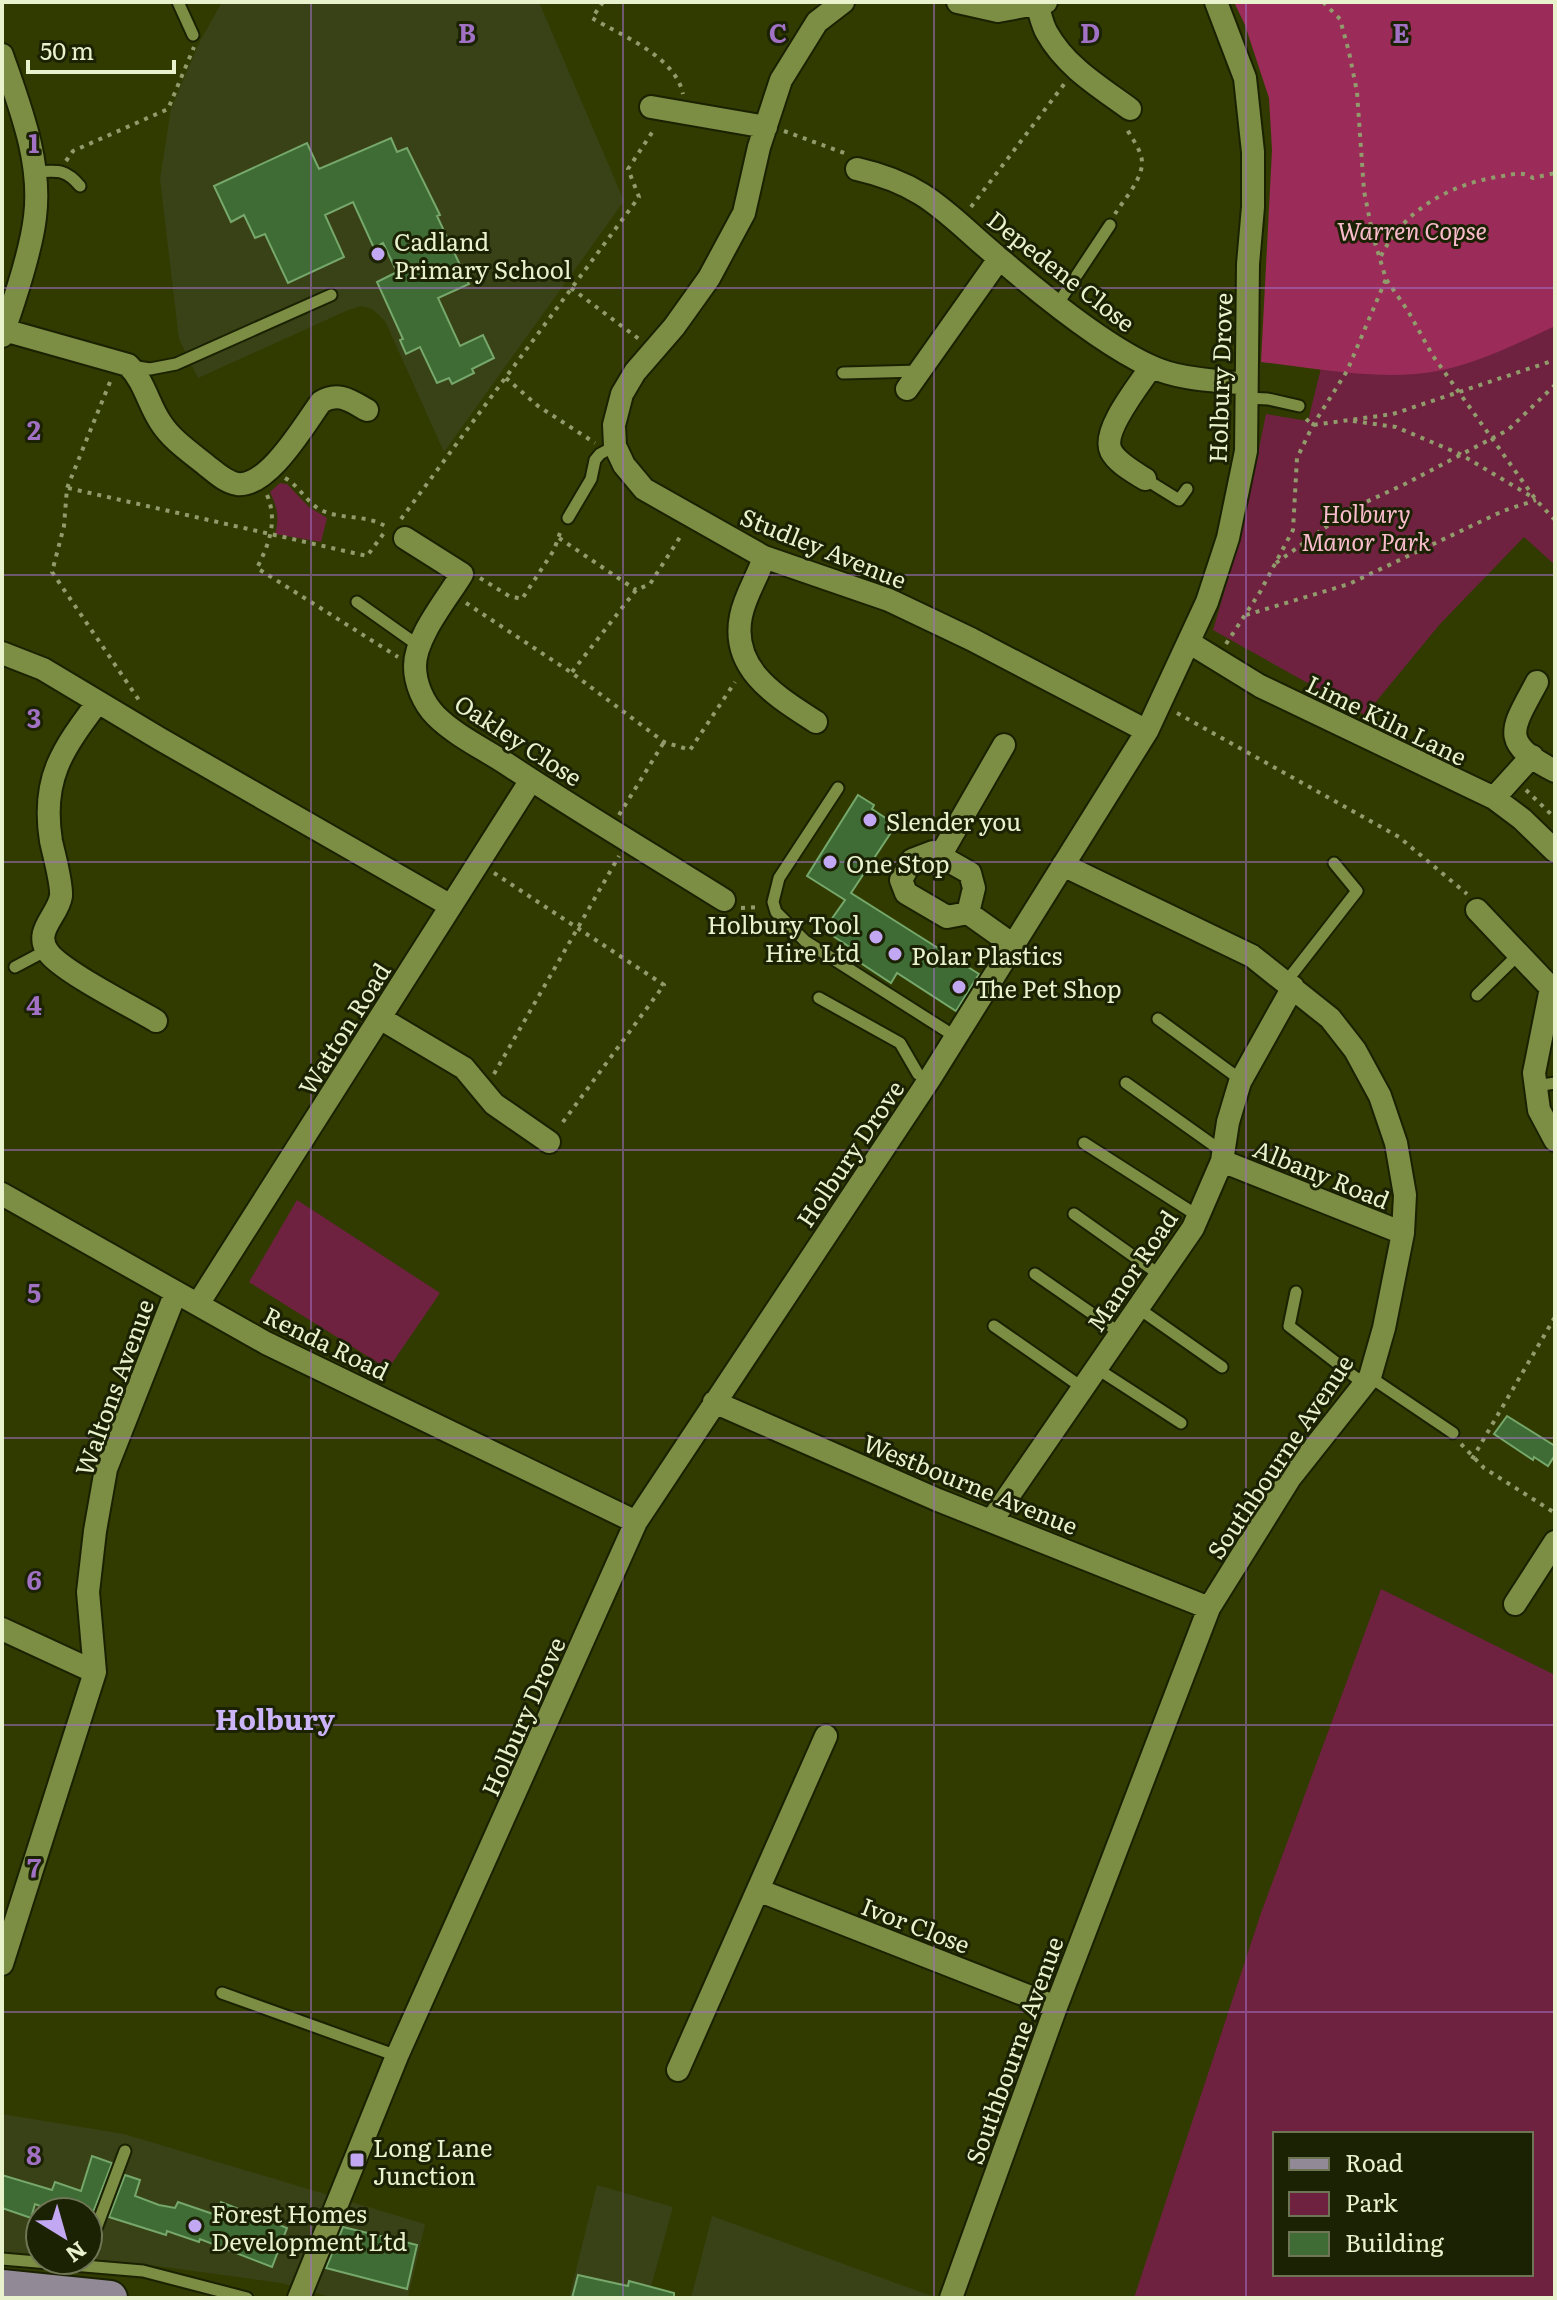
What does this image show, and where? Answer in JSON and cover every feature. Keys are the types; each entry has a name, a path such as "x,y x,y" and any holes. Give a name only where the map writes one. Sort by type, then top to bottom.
{"main road":[{"path":"2,2287 110,2298"}],"street":[{"path":"611,447 622,394 635,372 709,278 744,213 781,80 817,22 843,2"},
{"path":"958,2 998,11 1042,3 1046,32 1076,69 1130,109"},
{"name":"Holbury Drove","path":"299,2298 397,2056 636,1522 929,1080 1147,731 1207,602 1228,538 1246,451 1248,264 1253,207 1250,106 1245,78 1216,2"},
{"path":"2,55 23,116 35,172 35,218 3,333 122,364 138,375 162,425 178,443 227,481 239,484 263,476 321,402 330,396 341,396 367,410"},
{"path":"667,110 766,127"},
{"name":"Depedene Close","path":"857,169 888,176 937,202 999,259 1057,305 1151,367 1246,391"},
{"path":"907,389 999,259"},
{"path":"1145,479 1110,450 1109,437 1151,367"},
{"name":"Studley Avenue","path":"611,447 644,489 764,557 889,600 1147,731"},
{"path":"395,532 456,583 417,657"},
{"path":"764,557 740,617 740,638 747,665 771,693 816,722"},
{"name":"Lime Kiln Lane","path":"1190,643 1260,686 1494,798 1522,819 1555,851"},
{"path":"2,653 43,669 451,906"},
{"name":"Oakley Close","path":"417,657 424,700 435,715 531,780 724,900"},
{"path":"1537,682 1514,726 1519,746 1555,771"},
{"path":"98,702 60,756 51,785 47,816 61,896 43,932 43,943 65,966 156,1021"},
{"path":"940,856 1004,745"},
{"path":"1494,798 1532,756"},
{"name":"Watton Road","path":"198,1304 531,780"},
{"path":"968,913 974,888 970,873 933,852 912,860 901,880 906,893 947,917 968,913 1013,945"},
{"name":"Southbourne Avenue","path":"951,2298 1056,2007 1209,1608 1290,1478 1367,1381 1384,1328 1403,1233 1405,1195 1396,1143 1380,1096 1355,1050 1330,1018 1252,956 1063,865"},
{"path":"1477,910 1551,988 1534,1073 1545,1085 1539,1110 1555,1140"},
{"name":"Manor Road","path":"992,1520 1193,1228 1222,1157 1228,1122 1241,1080 1289,985"},
{"path":"380,1018 464,1068 494,1104 549,1142"},
{"name":"Albany Road","path":"1222,1157 1403,1233"},
{"name":"Renda Road","path":"2,1194 266,1343 636,1522"},
{"name":"Waltons Avenue","path":"2,1964 95,1672 88,1592 106,1469 176,1292"},
{"name":"Westbourne Avenue","path":"714,1402 938,1500 1209,1608"},
{"path":"1515,1604 1555,1542"},
{"path":"2,1629 95,1672"},
{"path":"678,2070 826,1736"},
{"name":"Ivor Close","path":"758,1890 1056,2007"}],"lane":[{"path":"178,2 193,35"},
{"path":"35,172 62,171 71,175 80,186"},
{"path":"1057,305 1110,225"},
{"path":"122,364 150,369 176,364 331,295"},
{"path":"843,373 921,371"},
{"path":"1246,391 1299,406"},
{"path":"568,518 591,479 595,460 611,447"},
{"path":"1145,479 1179,500 1187,489"},
{"path":"357,602 417,657"},
{"path":"838,788 779,878 773,902 776,912 805,941 956,1037"},
{"path":"1289,985 1357,891 1334,863"},
{"path":"15,967 47,950"},
{"path":"1477,995 1519,954"},
{"path":"819,998 900,1043 918,1074 929,1080"},
{"path":"1158,1019 1241,1080"},
{"path":"1126,1083 1222,1157"},
{"path":"1084,1143 1198,1216"},
{"path":"1074,1214 1160,1275"},
{"path":"1035,1274 1120,1333"},
{"path":"1296,1292 1289,1326 1367,1381 1453,1433"},
{"path":"1138,1308 1222,1367"},
{"path":"994,1326 1083,1388"},
{"path":"1096,1368 1181,1423"},
{"path":"222,1993 397,2056"},
{"path":"104,2207 125,2151"},
{"path":"2,2259 24,2260"},
{"path":"104,2266 143,2271 247,2298"}],"path":[{"path":"67,488 367,556 395,532 639,197 628,169 682,89 660,59 592,18 603,2"},
{"path":"1323,2 1340,19 1349,52 1357,92 1364,191 1386,279 1433,356 1536,500 1555,520"},
{"path":"62,171 73,151 168,109 195,44 193,35"},
{"path":"959,222 1076,69"},
{"path":"1110,225 1142,165 1141,155 1126,128 1125,119 1130,109"},
{"path":"766,127 842,151 853,160 857,169"},
{"path":"1380,258 1390,237 1421,209 1452,188 1525,173 1533,178 1555,173"},
{"path":"1216,659 1293,530 1297,458 1313,425 1347,371 1386,279"},
{"path":"571,288 654,350"},
{"path":"1308,421 1313,425 1393,414 1555,360"},
{"path":"122,364 67,488 64,526 52,572 144,708"},
{"path":"506,378 538,406 611,447"},
{"path":"1275,564 1351,509 1508,430 1555,385"},
{"path":"1347,420 1396,427 1460,454 1536,500"},
{"path":"395,532 371,519 328,513 316,508 291,482 263,476 273,509 270,536 257,568 417,657"},
{"path":"1244,616 1349,584 1503,511 1536,500"},
{"path":"568,518 522,599 509,596 473,574 456,583 664,742 690,750 747,665"},
{"path":"572,673 636,590 650,584 692,518"},
{"path":"559,538 636,590"},
{"path":"1160,703 1399,837 1465,892 1477,910"},
{"path":"484,1092 577,927 664,742"},
{"path":"1513,778 1555,818"},
{"path":"478,863 664,985 549,1142"},
{"path":"724,900 740,908 773,902"},
{"path":"1472,1459 1555,1317"},
{"path":"1453,1433 1472,1459 1555,1513"}],"shaded area":[{"name":"Cadland Primary School","path":"222,2 539,2 624,201 444,452 385,321 372,309 361,306 346,311 198,378 179,339 160,179 171,109 199,43"},
{"path":"2,2114 124,2134 425,2224 408,2298 334,2298 281,2283 104,2260 104,2196 24,2196 24,2254 2,2252"},
{"path":"597,2185 673,2207 648,2298 569,2298"},
{"path":"712,2216 937,2298 691,2298"}],"green space":[{"name":"Warren Copse","path":"1234,2 1555,2 1555,326 1487,356 1433,372 1377,375 1261,362 1272,150 1269,98 1245,25"},
{"name":"Holbury Manor Park","path":"1555,324 1555,565 1524,537 1440,624 1365,715 1213,630 1242,532 1266,414 1308,421 1321,368"},
{"path":"280,483 287,484 309,507 327,518 321,542 275,534 277,513 270,492"},
{"path":"297,1200 440,1293 388,1369 249,1282"},
{"path":"1381,1589 1555,1675 1555,2298 1134,2298 1261,1913"}],"building":[{"path":"391,138 397,152 407,148 469,284 438,298 460,346 483,335 494,358 452,384 449,378 437,383 420,347 406,354 400,340 403,339 377,282 397,272 383,243 374,248 353,202 325,215 344,257 288,283 265,234 255,238 244,215 231,222 214,186 307,143 319,169"},
{"path":"858,795 896,825 851,893 979,974 956,1011 897,973 891,983 847,954 851,948 824,930 845,900 807,876"},
{"path":"1507,1416 1555,1446 1555,1455 1548,1466 1534,1457 1533,1460 1494,1434"},
{"path":"92,2156 112,2163 99,2196 24,2196 24,2216 2,2208 2,2175 52,2190 55,2182 81,2191"},
{"path":"125,2175 140,2180 135,2196 159,2205 175,2208 178,2202 216,2215 221,2202 287,2228 272,2267 200,2239 199,2242 167,2231 166,2235 109,2217"},
{"path":"343,2227 417,2245 407,2289 326,2268"},
{"path":"578,2275 628,2286 629,2281 674,2293 674,2298 572,2298"}],"place":[{"name":"Cadland Primary School","path":"378,254"},
{"name":"Slender you","path":"870,820"},
{"name":"One Stop","path":"830,862"},
{"name":"Holbury Tool Hire Ltd","path":"876,937"},
{"name":"Polar Plastics","path":"895,954"},
{"name":"The Pet Shop","path":"959,987"},
{"name":"Long Lane Junction","path":"357,2160"},
{"name":"Forest Homes Development Ltd","path":"195,2226"}],"district":[{"name":"Holbury","path":"275,1718"}]}
